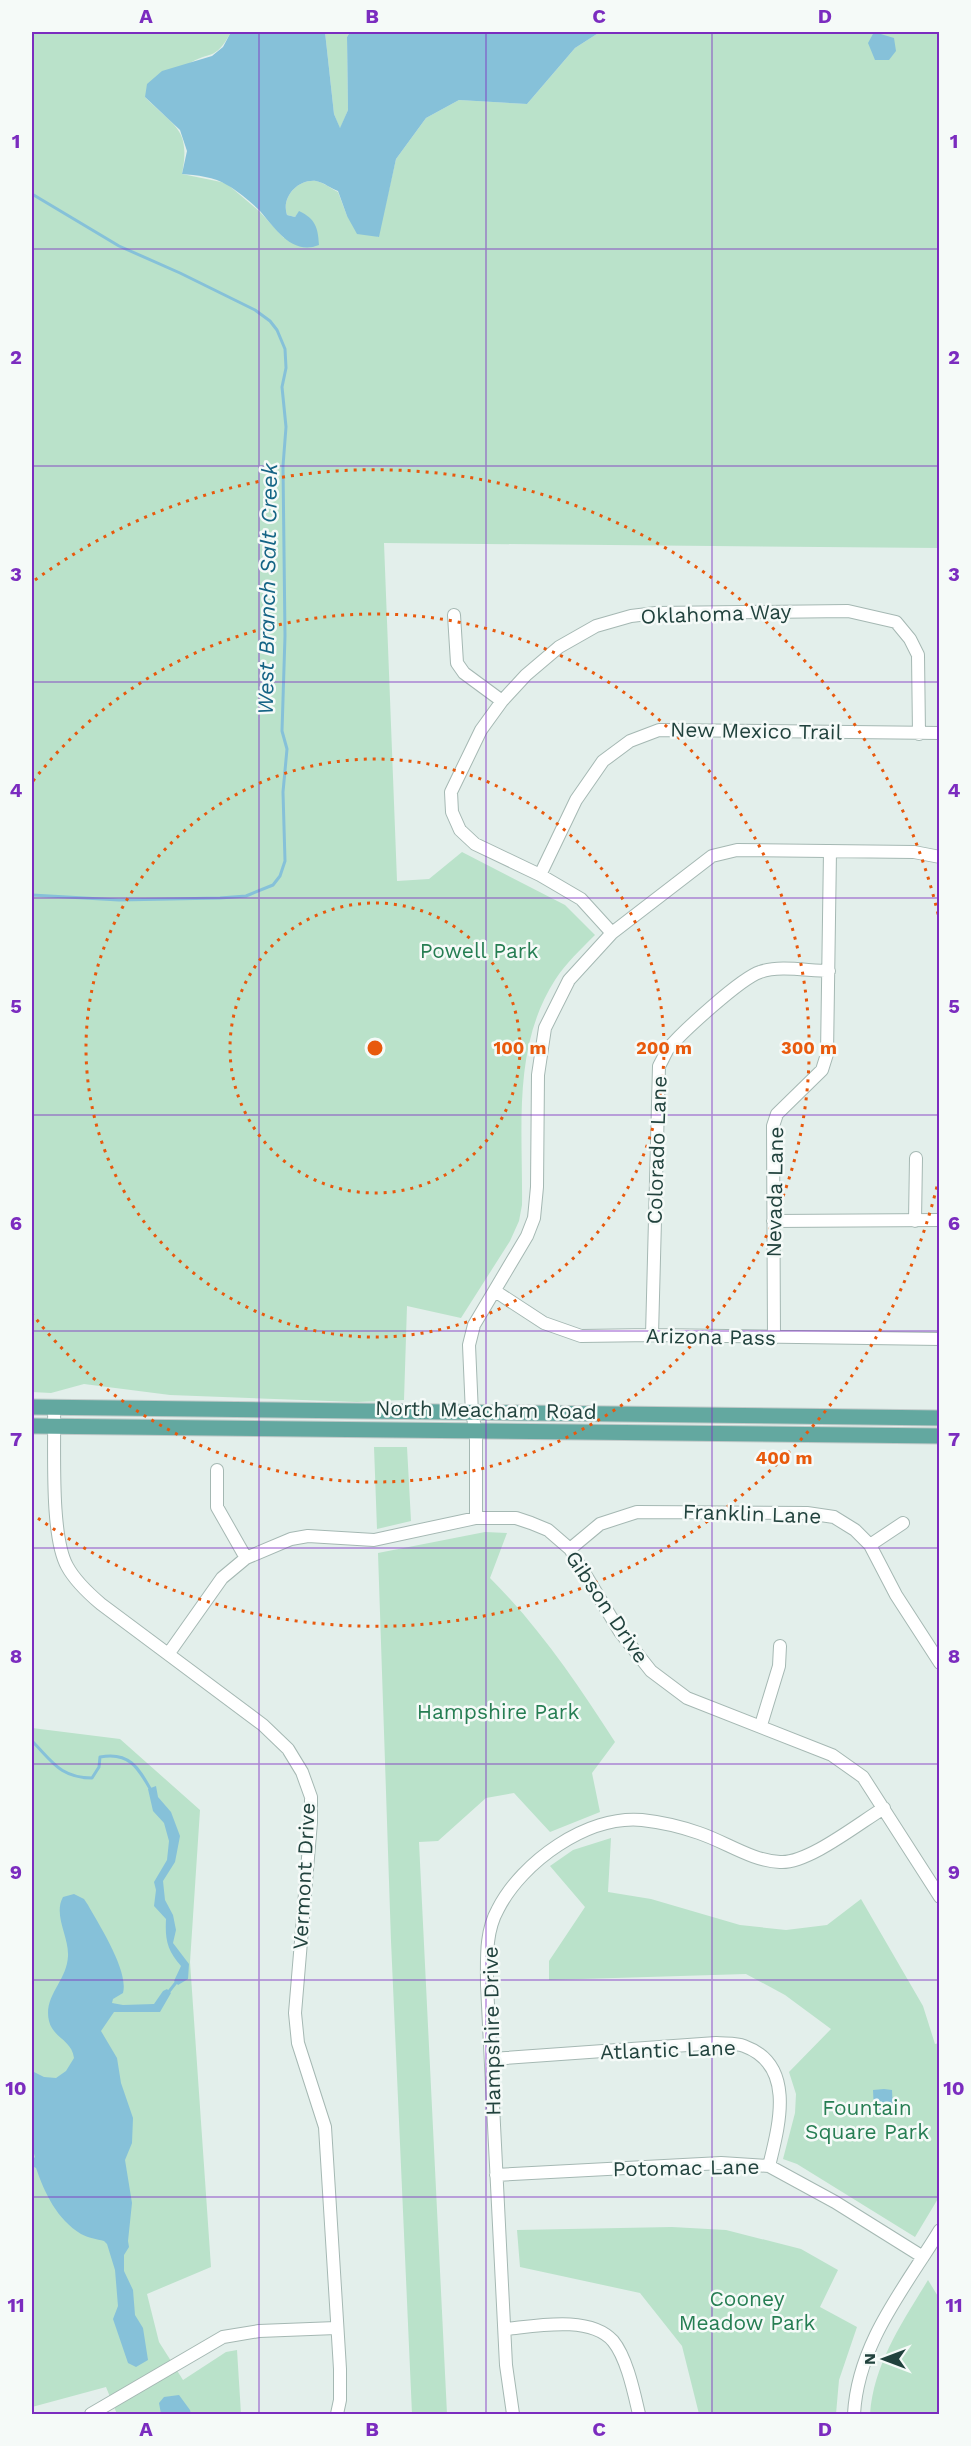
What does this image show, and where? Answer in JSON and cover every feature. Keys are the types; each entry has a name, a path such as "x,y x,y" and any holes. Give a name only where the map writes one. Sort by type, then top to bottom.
{"main road":[{"name":"North Meacham Road","path":"32,1407 939,1418"},
{"name":"North Meacham Road","path":"32,1426 939,1436"}],"street":[{"name":"Oklahoma Way","path":"540,874 475,844 460,830 452,812 451,792 481,730 502,701 526,675 559,647 596,626 631,616 656,613 848,611 896,622 910,639 918,655 919,734"},
{"path":"453,615 457,663 464,673 502,701"},
{"name":"New Mexico Trail","path":"540,874 576,800 603,761 630,741 659,730 939,733"},
{"path":"477,1518 476,1431 471,1414 469,1346 474,1325 527,1236 534,1218 537,1187 538,1075 545,1028 568,980 612,933 712,856 737,850 914,852 939,857"},
{"name":"Nevada Lane","path":"774,1338 773,1126 777,1114 822,1070 828,1054 830,851"},
{"path":"540,874 581,899 612,933"},
{"name":"Colorado Lane","path":"652,1335 659,1066 668,1049 708,1010 743,981 759,972 829,971"},
{"path":"915,1221 916,1158"},
{"path":"773,1221 939,1220"},
{"name":"Arizona Pass","path":"495,1291 544,1323 581,1336 939,1339"},
{"name":"Vermont Drive","path":"54,1408 58,1542 66,1565 82,1587 101,1604 263,1725 288,1749 302,1772 310,1797 311,1822 295,2013 298,2043 325,2127 340,2369 340,2400 337,2415"},
{"path":"217,1470 217,1507 246,1558"},
{"name":"Franklin Lane","path":"570,1549 600,1524 637,1512 807,1513 834,1517 855,1530 870,1545 896,1595 939,1663"},
{"name":"Gibson Drive","path":"169,1653 222,1578 246,1558 291,1539 308,1536 374,1540 477,1518 516,1518 548,1530 570,1549 620,1632 651,1671 687,1698 761,1725 832,1755 862,1777 939,1897"},
{"path":"870,1545 903,1523"},
{"path":"761,1725 779,1666 780,1646"},
{"name":"Hampshire Drive","path":"513,2415 506,2365 487,1942 497,1910 522,1874 567,1839 605,1824 640,1820 699,1833 757,1858 782,1863 808,1856 884,1808"},
{"name":"Atlantic Lane","path":"491,2060 716,2043 743,2045 763,2055 776,2073 782,2104 769,2166"},
{"name":"Potomac Lane","path":"496,2175 721,2163 769,2166 835,2202 923,2257"},
{"path":"854,2415 862,2362 876,2332 939,2230"},
{"path":"506,2329 577,2324 597,2329 613,2341 629,2377 639,2415"},
{"path":"91,2415 224,2337 260,2331 336,2328"}],"green space":[{"name":"Powell Park","path":"32,32 231,32 216,52 187,65 145,97 172,122 182,137 184,159 182,174 226,183 259,211 284,238 299,212 295,217 287,215 286,202 297,186 309,181 324,184 338,192 347,216 378,237 396,159 426,118 459,100 527,104 575,48 600,32 939,32 939,548 384,543 397,881 429,879 462,852 565,905 595,935 568,962 555,980 541,1006 532,1033 523,1089 522,1205 519,1221 510,1241 461,1318 407,1306 404,1400 357,1402 170,1395 84,1384 51,1393 32,1392"},
{"path":"325,32 350,32 347,37 348,110 340,129 334,114"},
{"path":"374,1447 407,1447 411,1521 377,1529"},
{"name":"Hampshire Park","path":"485,1532 507,1533 490,1578 557,1656 615,1742 592,1773 600,1812 550,1832 514,1793 486,1798 438,1841 419,1842 447,2414 412,2414 391,1941 378,1553"},
{"path":"32,1728 120,1739 200,1810 190,1962 211,2267 147,2294 159,2342 183,2380 226,2352 237,2350 241,2414 117,2414 106,2387 32,2407"},
{"name":"Fountain Square Park","path":"611,1838 608,1892 651,1899 740,1925 786,1930 827,1925 861,1899 923,2006 935,2044 939,2043 939,2197 915,2237 797,2164 783,2159 795,2113 796,2094 789,2072 831,2029 785,1995 746,1974 549,1980 549,1961 585,1907 550,1866 573,1850"},
{"name":"Cooney Meadow Park","path":"672,2227 726,2230 801,2249 838,2270 820,2307 857,2327 839,2380 836,2414 699,2414 682,2346 640,2293 520,2267 517,2230"},
{"path":"928,2280 939,2298 939,2414 870,2414 883,2361 899,2328"}],"water":[{"path":"231,32 325,32 334,114 340,128 348,110 347,37 350,32 600,32 575,48 527,104 459,100 426,118 396,159 379,237 357,234 347,216 338,191 316,181 297,186 286,202 287,215 295,217 299,211 313,221 317,229 319,245 300,247 285,239 240,193 211,178 182,174 187,151 180,130 145,97 147,84 162,71 212,56 223,47"},
{"path":"874,32 894,38 896,51 889,60 875,60 868,43"},
{"path":"156,1786 158,1797 171,1812 180,1836 175,1862 163,1881 165,1900 173,1915 176,1930 173,1943 189,1964 188,1979 178,1985 174,1981 181,1966 168,1944 166,1919 154,1906 156,1890 154,1882 167,1860 169,1841 164,1823 153,1811 148,1789"},
{"path":"74,1894 84,1899 88,1905 122,1973 123,1993 113,1999 112,2003 154,2004 163,1991 167,1989 171,1993 160,2012 114,2012 101,2031 117,2058 121,2083 133,2118 132,2143 125,2160 132,2203 129,2247 124,2255 124,2271 133,2290 135,2315 143,2328 148,2360 136,2367 128,2363 113,2319 118,2306 115,2270 107,2244 81,2234 65,2221 43,2187 36,2168 32,2166 32,2160 35,2157 32,2147 32,2071 44,2077 56,2078 66,2071 74,2058 70,2047 51,2027 48,2012 52,1996 67,1965 68,1956 60,1918 60,1904 63,1897"},
{"path":"873,2090 892,2090 893,2111 874,2111"},
{"path":"179,2395 191,2414 161,2414 159,2403 164,2397"}],"waterway":[{"name":"West Branch Salt Creek","path":"32,194 119,246 255,310 270,321 277,330 285,349 286,368 282,387 286,427 283,466 285,636 282,731 287,749 283,792 285,861 280,876 273,885 246,896 220,898 119,900 32,895"},
{"name":"West Branch Salt Creek","path":"32,1741 57,1767 64,1772 81,1777 92,1778 99,1767 100,1757 126,1759 138,1769 152,1792"},
{"name":"West Branch Salt Creek","path":"167,1994 178,1980"}]}
